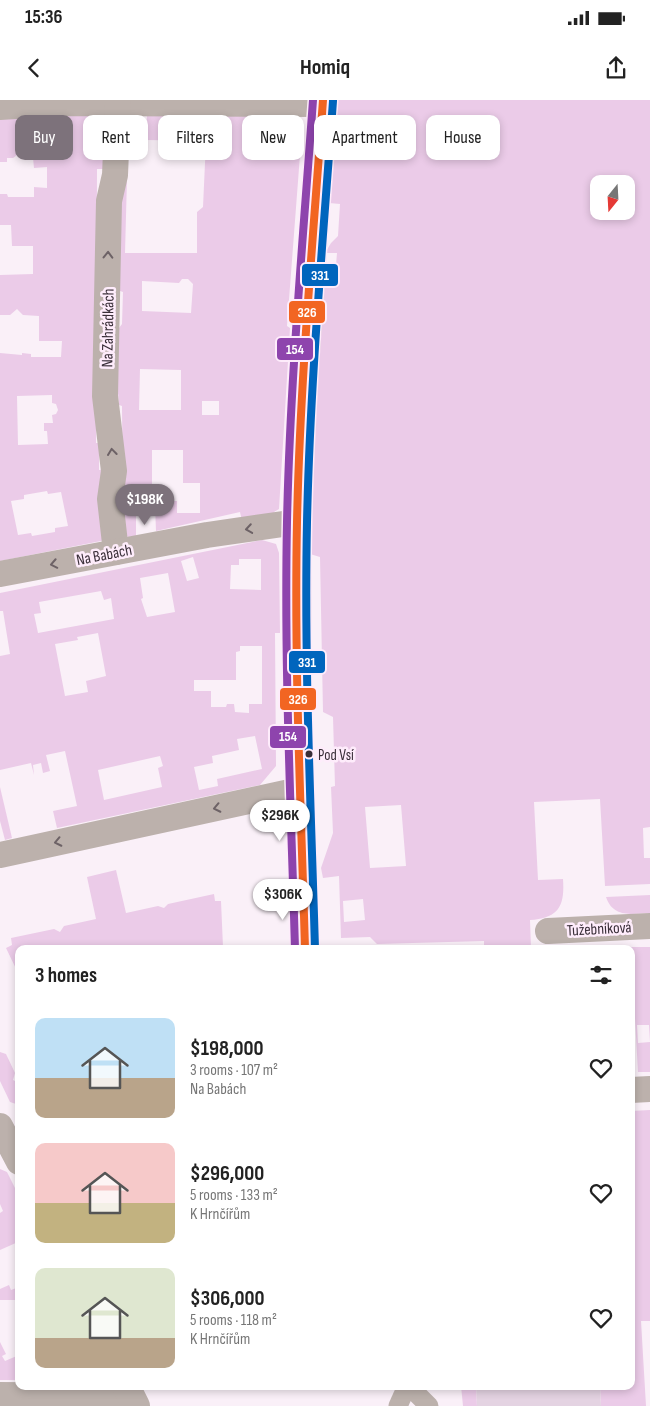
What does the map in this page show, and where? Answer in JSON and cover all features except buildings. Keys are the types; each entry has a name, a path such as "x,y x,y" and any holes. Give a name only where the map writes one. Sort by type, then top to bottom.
{"street":[{"path":"0,107 61,103 323,102 302,410 297,522 299,790 305,945"},
{"name":"Na Zahrádkách","path":"116,552 110,499 114,471 105,396 109,201 115,176 118,104"},
{"name":"Na Babách","path":"0,574 207,535 297,522"},
{"path":"0,855 299,790"},
{"name":"Tužebníková","path":"548,931 650,926"},
{"path":"635,1090 650,1090"},
{"path":"0,1126 15,1154"},
{"path":"398,1406 406,1390"},
{"path":"412,1390 429,1406"},
{"path":"0,1395 131,1396"}],"shaded area":[{"path":"335,100 650,100 650,827 643,828 644,858 650,858 650,884 605,886 600,799 534,802 538,880 563,879 563,897 561,904 553,914 540,919 530,920 531,945 484,945 484,941 377,944 370,937 341,938 339,876 323,878 321,868 333,833 331,787 335,786 333,717 323,712 320,557 310,554 310,495 325,264 336,265 337,253 325,253 338,236 340,204 329,203 332,160 416,160 416,115 334,115","holes":["401,805 406,866 370,868 365,807","363,899 365,920 344,922 343,901"]},
{"path":"46,114 83,115 83,160 104,160 103,169 97,169 96,443 99,443 99,470 107,469 106,540 0,561 0,353 31,354 31,357 61,357 62,341 39,341 39,316 23,315 17,309 10,315 0,315 0,275 33,274 33,246 12,246 11,225 0,225 0,194 7,194 8,197 34,197 34,187 47,188 47,167 34,168 33,160 73,160 73,115 37,115","holes":["52,395 52,403 56,404 58,410 56,414 52,415 53,423 44,423 48,444 18,445 17,396","47,491 48,494 61,492 68,526 55,528 55,532 32,536 31,533 18,535 11,501 24,499 24,495"]},
{"path":"147,114 214,115 158,115 158,140 148,140"},
{"path":"232,115 242,115 242,160 300,160 287,326 290,328 279,509 274,512 275,516 242,521 240,512 156,531 155,505 136,507 136,536 128,537 123,533 122,406 119,405 113,336 122,324 123,292 120,291 115,223 127,179 125,253 197,253 197,212 203,207 205,160 232,160","holes":["182,279 188,279 193,284 191,313 142,311 142,281 179,283","140,369 181,370 181,410 139,410","202,401 219,401 219,415 202,415","152,450 183,450 183,483 200,483 200,513 177,513 177,501 152,501"]},
{"path":"15,117 15,156 7,158 7,162 0,162 0,119"},
{"path":"262,540 276,544 279,553 280,633 275,633 276,766 260,785 57,828 53,811 77,806 65,751 46,755 50,771 43,773 41,763 33,765 34,775 31,763 0,770 0,656 10,654 3,611 0,611 0,593","holes":["193,557 199,578 187,581 181,561","239,559 261,559 261,590 230,589 231,565 239,565","168,573 175,612 147,617 141,599 143,598 140,578","101,591 104,600 111,598 114,619 38,633 34,614 41,613 39,602","98,633 106,676 86,681 88,692 65,696 55,644 78,640 77,637","240,646 262,646 262,704 249,704 249,713 235,712 234,704 227,704 226,707 211,707 211,691 194,691 194,680 236,680 236,652 240,651","255,736 262,769 217,779 218,786 199,790 194,767 213,763 212,756 239,750 237,739","160,756 163,766 158,768 162,787 104,800 98,770"]},
{"path":"0,787 12,838 5,840 0,821"},
{"path":"116,870 126,913 158,906 164,908 168,904 214,894 215,901 221,901 223,945 15,945 15,967 6,948 12,945 11,938 54,929 60,932 64,926 96,919 87,877"},
{"path":"650,895 650,913 637,914 618,912 609,904 606,897"},
{"path":"635,947 650,947 650,1042 650,1072 638,1072 635,1018","holes":["637,1025 649,1025 650,1042 638,1043"]},
{"path":"0,1052 6,1054 15,1073 13,1080 15,1081 15,1104 10,1102 0,1081"},
{"path":"650,1110 650,1321 641,1321 646,1406 601,1406 600,1390 635,1390 635,1111"},
{"path":"0,1169 7,1172 15,1188 15,1243 0,1250 0,1213 3,1211 0,1204"},
{"path":"9,1285 11,1290 15,1288 15,1300 0,1300 0,1289"},
{"path":"0,1342 6,1354 2,1356 5,1361 15,1357 15,1380 0,1380"},
{"path":"461,1390 476,1390 477,1406 463,1406"}],"transit line":[{"name":"154","path":"295,945 287,682 287,522 294,363 313,100"},
{"name":"326","path":"305,945 297,682 297,522 304,363 323,100"},
{"name":"331","path":"315,945 307,682 307,522 314,364 333,101"}],"place":[{"name":"Pod Vsí","path":"309,754"}]}
